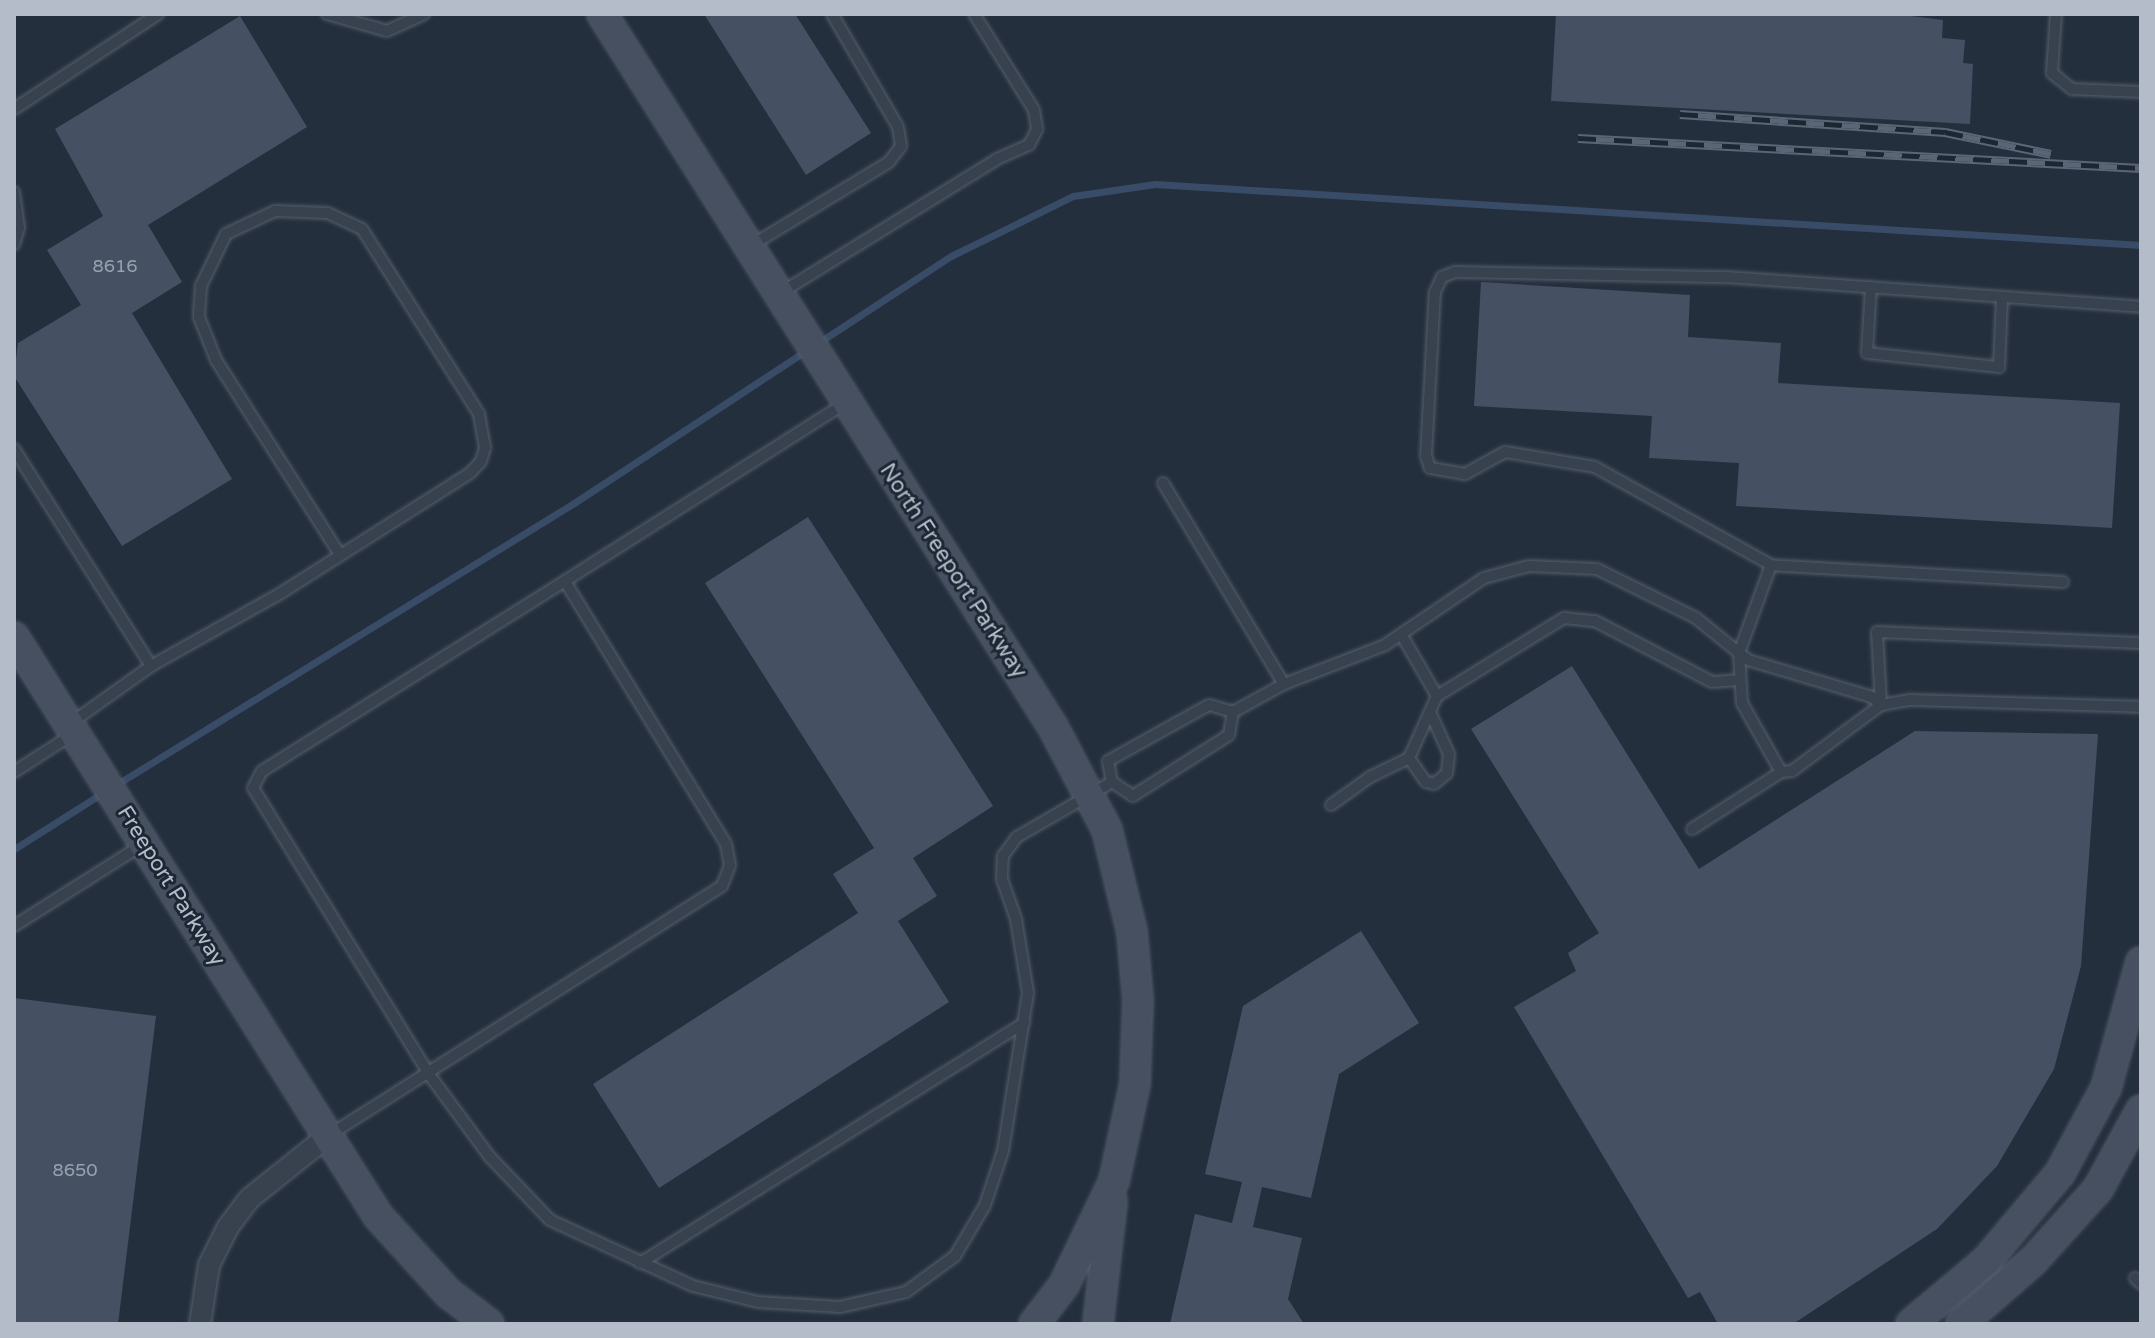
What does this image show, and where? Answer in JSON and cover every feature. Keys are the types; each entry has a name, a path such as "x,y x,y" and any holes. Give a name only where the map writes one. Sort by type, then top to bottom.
{"main road":[{"name":"North Freeport Parkway","path":"602,14 841,397 1102,788 1132,932 1138,1001 1135,1084 1114,1181"},
{"name":"Freeport Parkway","path":"14,637 378,1216 448,1293 489,1324"},
{"path":"1911,1324 1986,1261 2060,1173 2106,1088 2141,962"},
{"path":"1961,1324 2034,1260 2098,1189 2141,1110"},
{"path":"1034,1324 1064,1285 1114,1181"},
{"path":"1098,1324 1114,1181"}],"street":[{"path":"200,1324 209,1265 228,1227 249,1199 329,1135"}],"lane":[{"path":"14,109 158,14"},
{"path":"327,14 387,31 424,14"},
{"path":"748,247 889,162 901,146 898,127 832,14"},
{"path":"777,295 997,159 1029,145 1037,129 1034,110 974,14"},
{"path":"2056,14 2052,73 2072,89 2141,92"},
{"path":"14,192 19,228 14,244"},
{"path":"14,772 151,666 340,555 470,473 481,461 484,431 479,414 362,229 328,213 275,211 226,234 201,286 199,317 216,360 340,555"},
{"path":"2063,582 1771,565 1595,467 1505,452 1465,474 1430,468 1426,456 1435,292 1442,277 1455,272 1726,277 2141,307"},
{"path":"1871,287 1867,353 1999,367 2002,297"},
{"path":"841,397 565,581 262,771 253,788 428,1073 490,1157 550,1220 693,1286 758,1302 840,1307 906,1292 955,1256 985,1205 1016,1093 1028,993 1016,919 1002,879 1003,856 1017,837 1102,788 1133,796 1229,735 1233,712"},
{"path":"14,449 151,666"},
{"path":"1163,483 1284,684"},
{"path":"1771,565 1739,653 1739,680 1742,703 1781,772"},
{"path":"1102,788 1108,761 1209,705 1233,712 1284,684 1401,634 1484,578 1529,566 1597,569 1696,618 1739,653 1872,697 1881,705"},
{"path":"329,1135 701,904 722,886 730,865 726,844 565,581"},
{"path":"1331,805 1409,758 1437,696 1564,618 1580,617 1712,682 1739,680"},
{"path":"1881,705 1877,632 2141,643"},
{"path":"1401,634 1437,696"},
{"path":"1692,829 1781,772 1804,763 1881,705 1909,700 2141,707"},
{"path":"1409,758 1426,782 1434,784 1447,773 1449,754 1430,712"},
{"path":"14,926 136,832"},
{"path":"640,1263 1024,1023"}],"building":[{"path":"704,14 795,14 871,133 806,175"},
{"path":"1556,14 1895,14 1943,20 1942,38 1965,40 1963,63 1973,64 1970,124 1551,101"},
{"path":"240,16 307,127 148,225 182,282 132,313 232,479 122,546 14,376 18,343 81,305 47,250 103,216 55,129"},
{"path":"1481,282 1690,295 1688,337 1781,343 1778,383 2120,403 2112,528 1736,506 1739,463 1649,458 1652,416 1474,406"},
{"path":"808,517 993,806 913,858 937,896 898,921 949,1002 659,1188 593,1084 858,913 833,874 874,848 705,583"},
{"path":"1572,666 1699,869 1915,731 2098,734 2081,966 2054,1069 1997,1166 1937,1229 1793,1324 1718,1324 1700,1292 1688,1298 1514,1007 1576,971 1568,953 1599,933 1471,729"},
{"path":"1361,931 1419,1023 1339,1074 1311,1198 1262,1187 1253,1227 1302,1238 1288,1299 1304,1324 1170,1324 1195,1214 1232,1223 1242,1182 1205,1174 1243,1006"},
{"path":"14,998 156,1016 118,1324 14,1324"}],"waterway":[{"path":"818,343 951,256 1073,196 1155,184 2141,245"},
{"path":"114,786 574,503 808,349"},
{"path":"14,849 104,792"}],"railway":[{"path":"1680,114 1945,132 2051,154"},
{"path":"1578,138 2141,168"}]}
